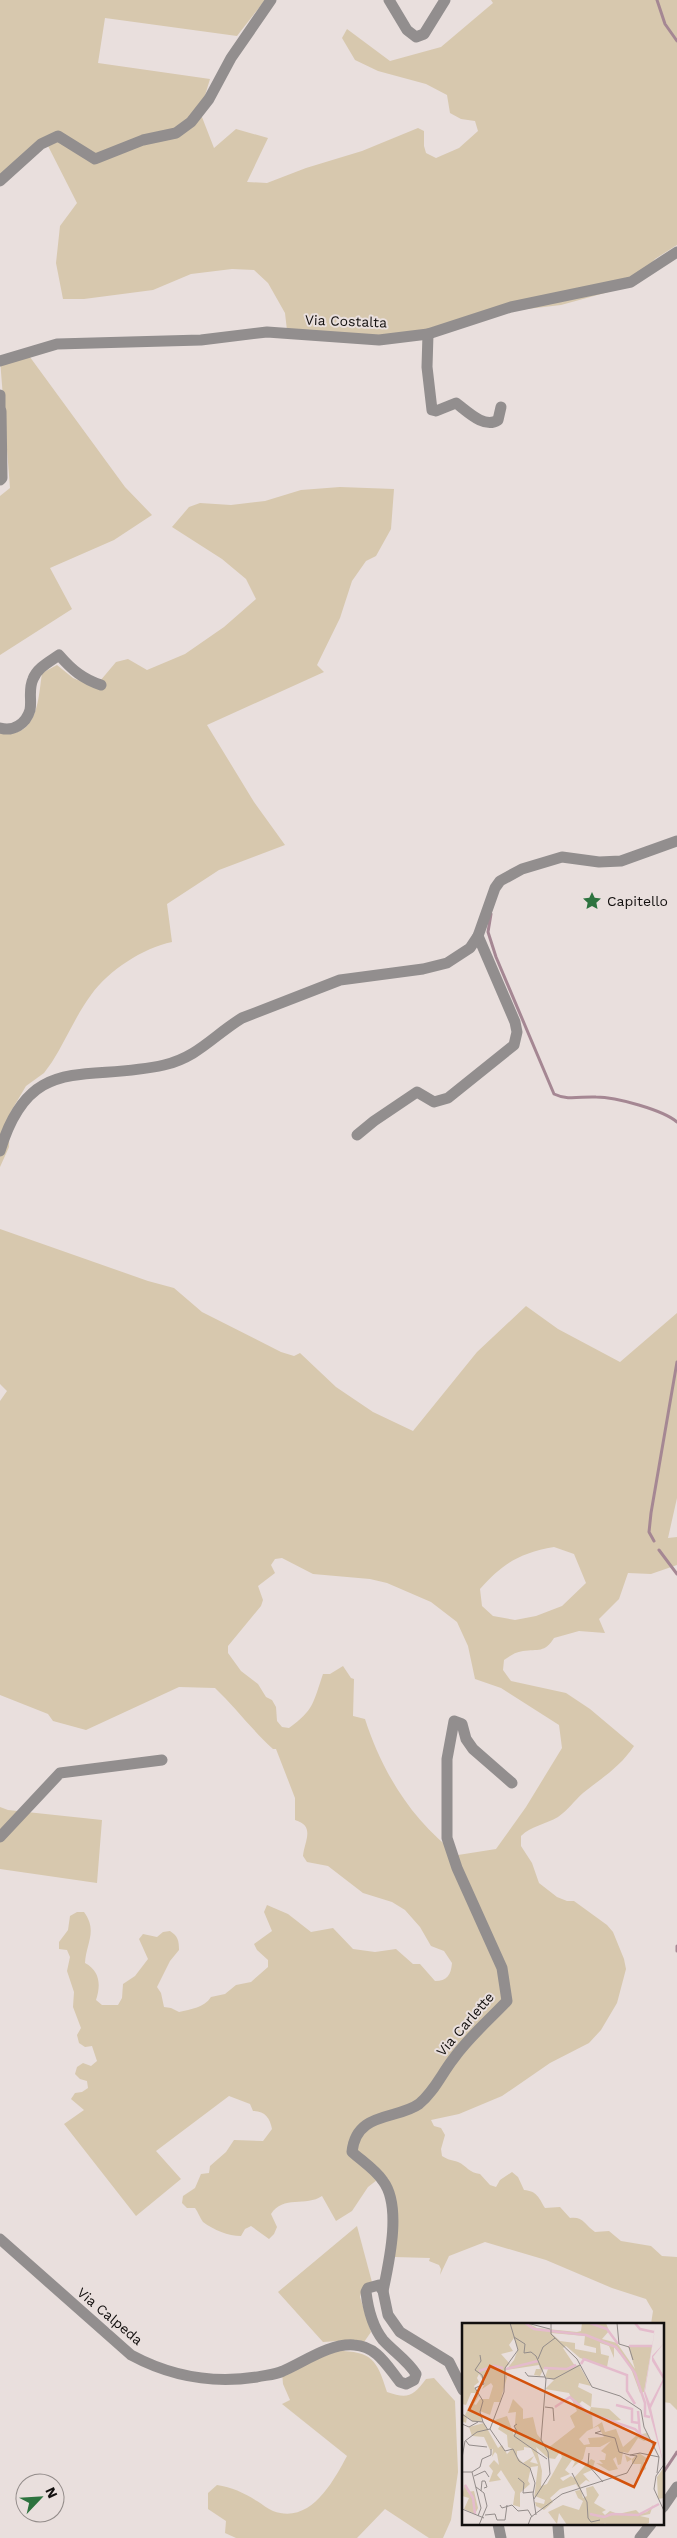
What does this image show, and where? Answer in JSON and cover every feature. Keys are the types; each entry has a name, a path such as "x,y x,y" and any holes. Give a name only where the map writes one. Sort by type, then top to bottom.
{"street":[{"path":"0,181 41,144 58,136 95,159 143,140 176,133 191,122 209,98 231,58 271,0"},
{"path":"389,0 407,30 416,37 424,34 445,0"},
{"name":"Via Costalta","path":"0,361 56,344 201,340 267,332 379,340 428,334 511,307 631,282 677,252"},
{"path":"428,334 427,367 432,410 436,411 456,403 485,422 493,423 498,420 501,407"},
{"path":"0,395 3,465 0,480"},
{"path":"0,728 8,730 21,725 30,710 29,692 33,677 44,665 58,656 73,672 86,680 101,685"},
{"path":"0,1151 15,1114 24,1099 47,1082 66,1075 145,1068 179,1060 200,1050 228,1026 242,1018 340,980 423,969 447,963 470,948 478,936 495,888 510,875 562,858 604,863 621,861 677,841"},
{"path":"358,1135 374,1121 417,1092 434,1102 448,1098 514,1044 517,1032 515,1022 478,936"},
{"name":"Via Carlette","path":"383,2291 393,2220 390,2193 383,2180 352,2152 353,2142 369,2122 416,2105 429,2095 454,2057 507,2001 502,1968 457,1868 448,1838 447,1759 454,1721 462,1724 466,1739 473,1749 512,1783"},
{"path":"0,1837 60,1773 162,1760"},
{"name":"Via Calpeda","path":"0,2239 131,2354 154,2367 180,2375 216,2380 280,2373 334,2348 354,2345 376,2351 400,2382 406,2384 410,2382 416,2374 410,2364 383,2339 369,2314 366,2292 368,2288 379,2286 383,2291"},
{"path":"383,2291 388,2315 400,2332 449,2362 462,2388"},
{"path":"664,2506 677,2487"},
{"path":"640,2538 649,2526"}],"shaded area":[{"path":"0,0 265,0 237,36 105,18 98,63 210,79 200,112 214,148 236,129 268,138 247,182 267,183 306,168 362,151 418,128 424,131 426,153 436,158 459,148 478,131 475,121 461,119 450,113 447,95 426,84 378,71 355,60 342,38 347,29 390,61 441,47 493,3 491,0 677,0 677,245 655,259 634,285 561,305 485,314 424,336 288,339 285,313 268,283 254,270 232,269 191,274 153,290 84,299 63,299 56,263 60,226 77,203 46,142 0,179"},
{"path":"27,353 125,487 152,515 114,540 50,568 72,609 0,655 0,496 10,488 0,359"},
{"path":"340,487 394,489 391,529 376,556 366,561 352,581 340,618 317,665 324,672 207,725 254,802 285,845 219,870 167,904 172,942 150,949 127,961 107,977 91,995 52,1062 44,1073 26,1086 10,1113 9,1147 0,1167 0,733 13,733 22,730 29,724 37,705 42,673 57,665 73,678 95,687 116,662 128,659 147,670 185,654 224,627 256,599 246,579 222,559 172,527 189,507 200,503 231,505 265,501 301,490"},
{"path":"0,1229 148,1281 174,1288 202,1312 281,1352 294,1356 300,1353 336,1387 373,1412 413,1431 477,1352 526,1306 558,1329 620,1362 677,1313 677,1498 668,1538 677,1537 677,1565 651,1574 628,1573 619,1599 599,1619 605,1633 579,1631 554,1638 544,1648 515,1653 504,1660 503,1670 511,1681 566,1693 590,1709 634,1746 617,1766 583,1793 562,1814 529,1830 521,1836 521,1846 532,1863 539,1883 557,1897 567,1901 574,1901 607,1925 613,1932 626,1969 617,2003 601,2030 589,2043 550,2063 502,2096 459,2114 431,2120 434,2126 441,2128 445,2135 441,2149 442,2156 480,2174 490,2185 496,2187 500,2180 512,2172 518,2177 524,2190 535,2193 545,2208 560,2207 570,2218 578,2218 595,2232 609,2231 621,2241 651,2246 662,2256 677,2257 677,2410 670,2403 664,2402 664,2323 651,2323 653,2311 646,2299 612,2288 546,2260 485,2242 449,2256 440,2275 441,2269 439,2265 429,2261 430,2258 394,2257 396,2206 377,2180 368,2187 352,2211 336,2221 322,2196 309,2201 288,2203 276,2208 271,2214 277,2227 269,2239 251,2226 245,2229 241,2236 236,2236 221,2232 203,2222 195,2208 187,2208 182,2203 183,2196 195,2188 201,2174 209,2173 210,2166 226,2152 234,2140 263,2141 272,2129 266,2116 261,2112 253,2111 250,2104 229,2096 156,2151 181,2179 136,2216 64,2124 84,2110 71,2099 75,2093 82,2092 88,2088 87,2081 80,2079 75,2074 77,2067 83,2063 91,2066 97,2061 92,2046 85,2047 79,2043 77,2035 81,2028 73,2007 74,1992 67,1971 70,1957 67,1950 59,1949 59,1942 68,1930 70,1916 77,1912 84,1912 90,1925 91,1931 85,1963 96,1974 99,1984 96,2000 102,2005 118,2005 122,1998 123,1984 135,1976 148,1959 139,1939 143,1934 157,1937 163,1932 170,1931 178,1941 179,1950 170,1961 157,1987 161,1993 164,2007 179,2012 193,2009 205,2004 211,1997 225,1994 236,1985 251,1982 268,1967 268,1960 257,1950 254,1944 272,1931 264,1912 267,1905 288,1914 311,1932 333,1928 353,1949 375,1952 396,1949 413,1964 420,1964 435,1981 443,1980 448,1976 452,1963 444,1951 431,1946 420,1927 405,1910 392,1902 363,1893 328,1866 307,1862 303,1856 307,1830 305,1826 295,1820 295,1798 276,1749 273,1749 265,1742 215,1688 179,1687 86,1730 53,1721 48,1714 0,1695 0,1401 7,1391 0,1384","holes":["554,1547 574,1554 586,1583 562,1606 536,1616 515,1620 493,1616 482,1606 480,1589 496,1572 513,1560 531,1552","282,1558 313,1574 370,1579 387,1583 431,1602 457,1622 468,1646 475,1679 501,1688 559,1725 562,1748 526,1807 496,1849 458,1855 426,1827 390,1776 380,1758 365,1719 353,1716 354,1679 351,1678 343,1666 330,1674 323,1674 312,1705 289,1728 282,1727 277,1721 276,1707 272,1700 266,1697 258,1684 241,1671 228,1653 228,1646 261,1606 263,1600 258,1586 275,1573 271,1565 275,1559"]},
{"path":"0,1807 8,1810 102,1820 97,1883 0,1869"},
{"path":"357,2226 373,2286 362,2289 360,2297 371,2332 364,2342 354,2340 323,2342 278,2292"},
{"path":"337,2351 358,2353 371,2360 380,2372 387,2392 405,2396 409,2395 417,2390 426,2379 434,2378 455,2401 458,2472 451,2520 443,2538 429,2538 385,2509 357,2538 236,2538 225,2533 226,2521 208,2509 208,2493 217,2485 238,2491 273,2511 286,2514 298,2512 309,2507 327,2489 347,2456 282,2404 290,2400 283,2384 282,2372"}],"waterway":[{"path":"657,0 665,24 677,41"},
{"path":"491,914 488,932 496,957 554,1094 564,1097 605,1098 627,1102 661,1113 677,1122"},
{"path":"654,1541 649,1532 651,1513 677,1362"},
{"path":"659,1550 677,1574"},
{"path":"677,1946 677,1951"},
{"path":"664,2472 677,2452"}],"place":[{"name":"Capitello","path":"592,901"}]}
